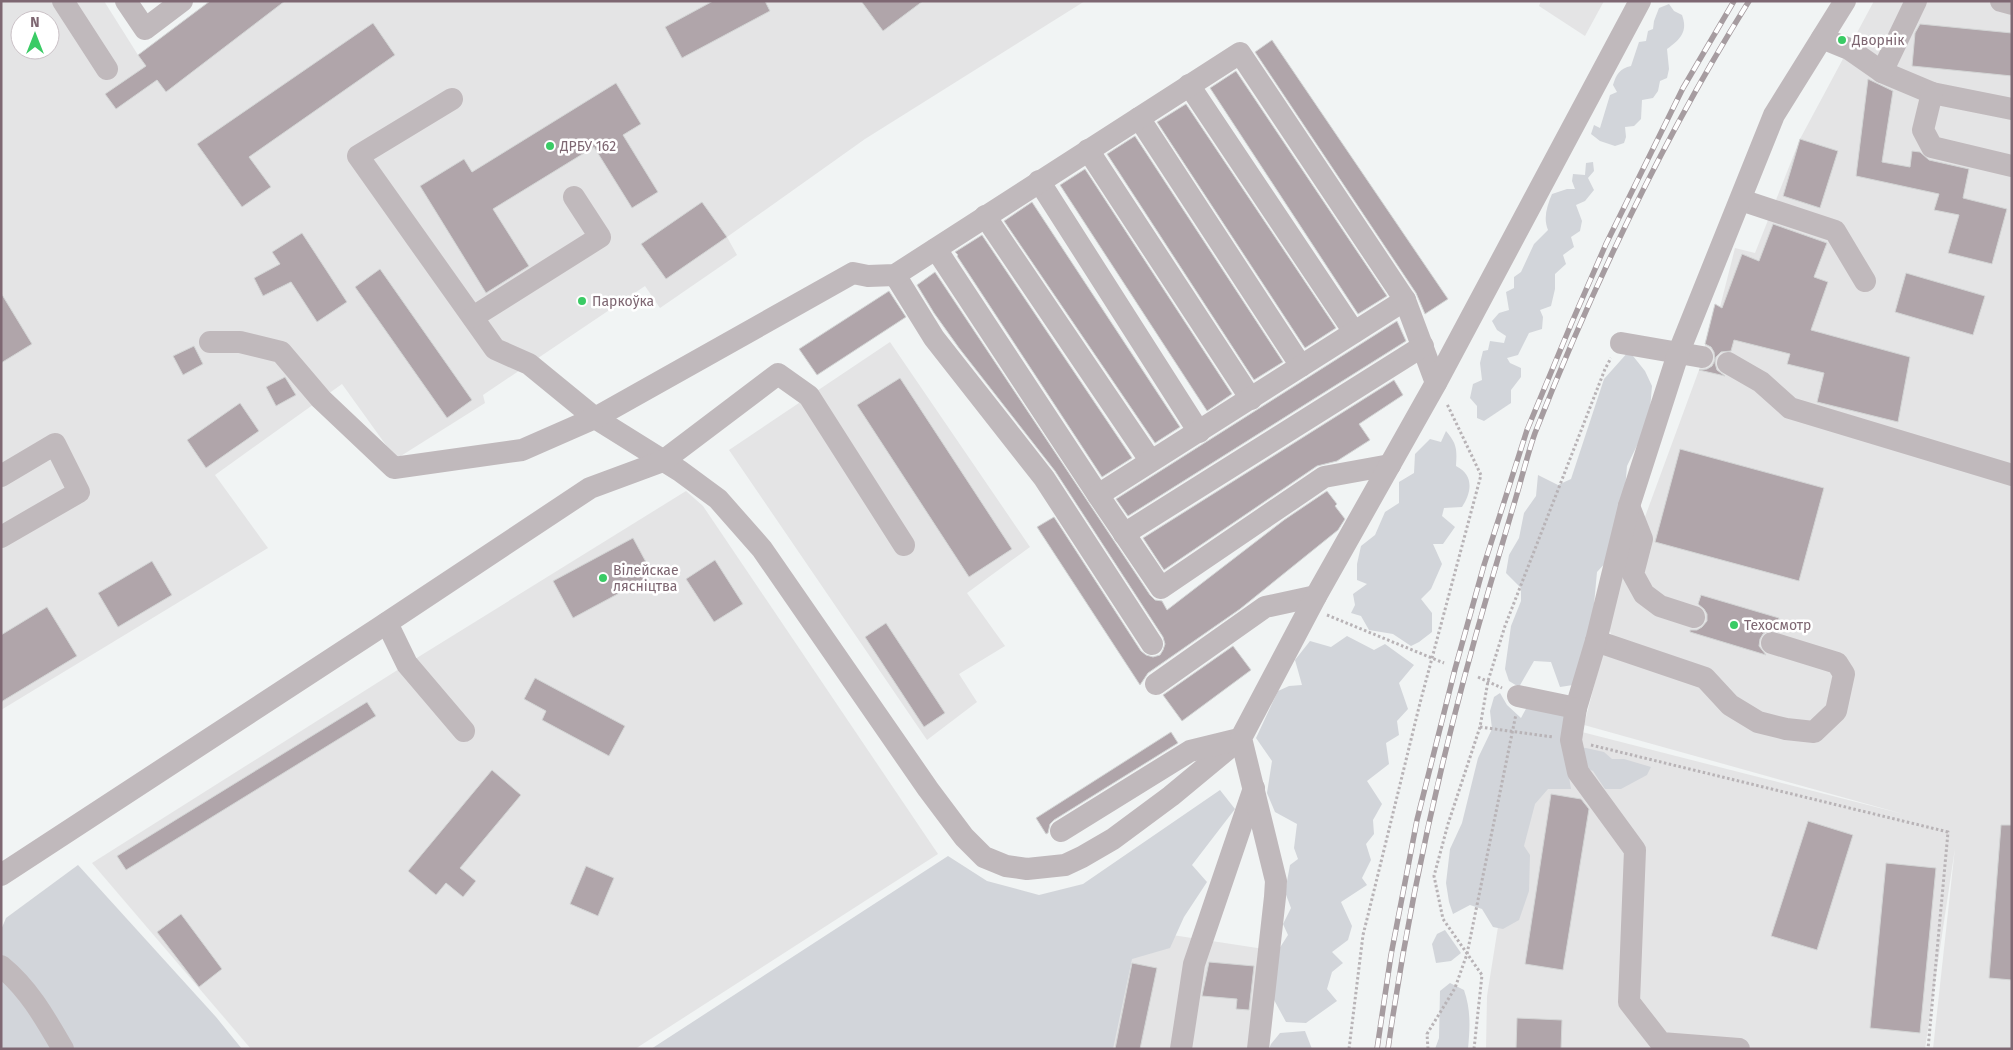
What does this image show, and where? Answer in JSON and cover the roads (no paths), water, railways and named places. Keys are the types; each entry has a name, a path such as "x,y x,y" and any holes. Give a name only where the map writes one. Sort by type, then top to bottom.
{"street":[{"path":"63,1 108,69"},
{"path":"126,1 144,29 182,1"},
{"path":"1739,1049 1661,1043 1629,1002 1635,850 1578,772 1570,740 1576,708 1596,641 1629,506 1678,354 1774,115 1844,1"},
{"path":"1882,72 1916,1"},
{"path":"2001,1 2012,4"},
{"path":"452,99 358,156 495,349 529,364 595,418 718,499 762,549 928,789 964,837 984,857 995,862 1016,868 1039,869 1065,865 1082,858 1113,839 1241,738 1321,606 1390,465 1436,383 1631,6"},
{"path":"1822,38 1849,49 1882,72 1932,92 2012,108"},
{"path":"210,342 240,342 281,352 321,399 394,468 522,450 595,418 853,273 868,276 895,275 1240,53 1405,300 1436,383"},
{"path":"1189,85 1354,332"},
{"path":"1932,92 1923,130 1932,147 2012,166"},
{"path":"1139,118 1301,366"},
{"path":"1088,150 1251,400"},
{"path":"1039,181 1200,432"},
{"path":"473,317 600,237 574,197"},
{"path":"1741,200 1836,231 1865,281"},
{"path":"985,216 1150,460"},
{"path":"936,249 1160,588 1324,477 1390,465"},
{"path":"895,275 934,338 1044,478 1152,644"},
{"path":"1098,495 1150,460 1251,400 1405,300"},
{"path":"1621,343 1702,357"},
{"path":"1124,534 1422,346"},
{"path":"1728,363 1761,382 1790,408 2012,475"},
{"path":"1,875 590,488 663,461 778,374 809,396 904,545"},
{"path":"1,476 55,444 79,492 1,537"},
{"path":"1629,506 1642,539 1633,574 1644,594 1660,606 1694,617"},
{"path":"1156,684 1265,607 1321,606"},
{"path":"387,622 406,664 464,731"},
{"path":"1596,641 1705,678 1730,705 1758,722 1786,730 1814,732 1836,711 1844,674 1837,663 1772,643"},
{"path":"1518,696 1576,708"},
{"path":"1241,738 1276,881 1258,1049"},
{"path":"1062,831 1190,751 1241,738"},
{"path":"1181,1049 1194,964 1254,788"},
{"path":"1,966 25,988 63,1049"}],"railway":[{"path":"1377,1049 1391,955 1417,820 1455,669 1484,565 1527,430 1606,244 1683,88 1734,1"},
{"path":"1388,1049 1407,933 1430,817 1473,646 1535,433 1581,321 1632,212 1688,105 1749,1"}],"place":[{"name":"Дворнік","path":"1842,40"},
{"name":"ДРБУ 162","path":"550,146"},
{"name":"Паркоўка","path":"582,301"},
{"name":"Вілейскае лясніцтва","path":"603,578"},
{"name":"Техосмотр","path":"1734,625"}]}
